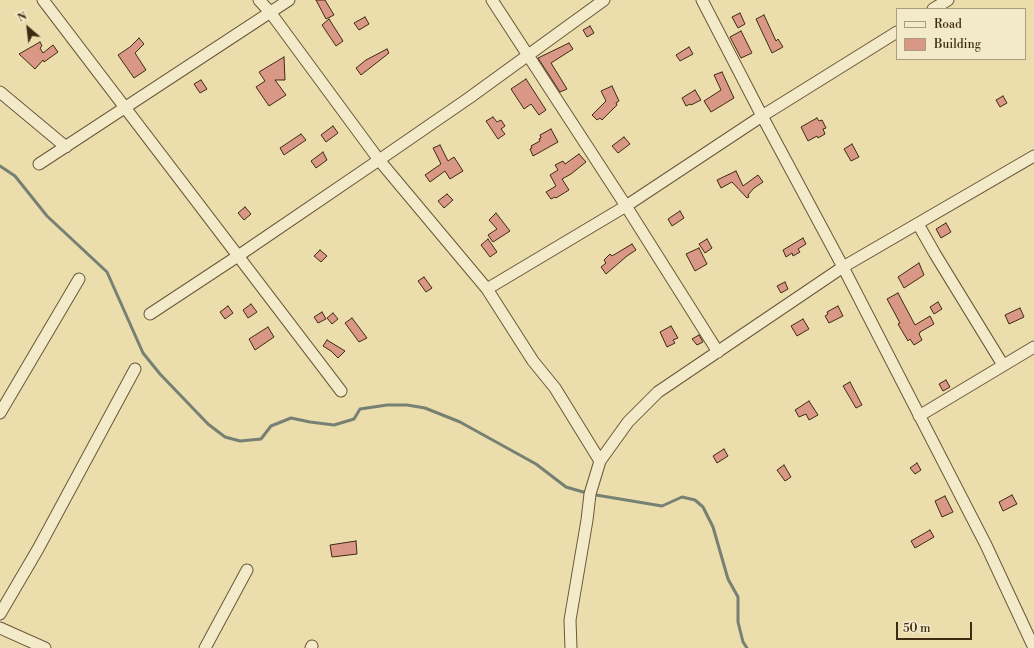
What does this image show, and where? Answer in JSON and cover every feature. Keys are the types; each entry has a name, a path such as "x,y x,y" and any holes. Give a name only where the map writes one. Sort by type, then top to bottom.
{"street":[{"path":"43,0 341,391"},
{"path":"259,0 270,12 379,160 487,289 532,360 555,388 600,461"},
{"path":"39,164 289,0"},
{"path":"492,0 626,206 718,352"},
{"path":"150,314 238,256 469,98 604,0"},
{"path":"702,0 843,267 986,546 1034,648"},
{"path":"935,8 948,0"},
{"path":"487,289 626,206 762,116 896,33"},
{"path":"0,92 66,146"},
{"path":"571,648 570,620 590,494 600,461 628,422 658,392 843,267 1034,156"},
{"path":"918,224 1003,365"},
{"path":"0,413 79,279"},
{"path":"919,416 1034,347"},
{"path":"0,614 38,549 135,369"},
{"path":"204,648 247,570"},
{"path":"0,628 45,648"}],"building":[{"path":"316,0 325,0 334,15 326,19"},
{"path":"740,13 745,24 738,28 732,17"},
{"path":"764,15 776,41 778,39 783,47 772,53 756,19"},
{"path":"365,17 369,24 359,30 354,23"},
{"path":"329,19 343,41 336,46 322,25"},
{"path":"590,26 594,33 587,37 583,30"},
{"path":"741,31 752,53 741,58 730,37"},
{"path":"139,38 144,44 135,53 146,70 134,78 118,55 130,47"},
{"path":"40,42 42,46 40,48 43,53 53,45 58,52 44,62 43,60 35,69 19,54"},
{"path":"569,43 573,49 551,63 567,89 560,92 538,58"},
{"path":"689,47 693,54 680,61 676,55"},
{"path":"387,49 389,53 361,75 356,68 366,60"},
{"path":"284,57 285,80 275,80 286,95 269,106 256,87 265,81 259,72"},
{"path":"722,72 734,98 711,112 704,101 721,90 714,75"},
{"path":"526,79 546,110 539,115 531,104 524,109 511,89"},
{"path":"201,80 207,89 200,93 194,84"},
{"path":"612,86 619,101 602,120 600,118 597,120 592,115 606,101 601,91"},
{"path":"695,90 701,100 686,106 682,98"},
{"path":"1003,96 1007,103 1000,107 996,100"},
{"path":"493,117 497,122 501,120 505,126 501,129 505,134 498,139 486,121"},
{"path":"817,118 819,121 822,120 826,128 823,129 825,134 808,141 801,127"},
{"path":"333,126 338,133 326,142 321,135"},
{"path":"551,129 558,142 533,156 530,149 532,148 531,146 540,141 540,135"},
{"path":"301,134 306,140 284,155 280,148"},
{"path":"624,137 630,144 618,153 612,146"},
{"path":"852,144 859,157 851,161 844,149"},
{"path":"440,145 448,161 454,157 463,171 450,179 445,171 430,182 425,175 441,164 433,148"},
{"path":"323,152 327,160 316,168 311,161"},
{"path":"579,154 586,162 562,179 569,190 556,198 551,199 546,192 556,186 550,175 558,170 555,165 563,161 565,164"},
{"path":"736,171 743,186 758,175 763,182 754,188 747,198 732,182 721,188 717,180"},
{"path":"447,194 453,200 444,208 438,201"},
{"path":"245,207 251,214 244,220 238,213"},
{"path":"680,211 684,218 672,226 668,219"},
{"path":"496,213 510,231 493,242 488,235 497,229 489,220"},
{"path":"946,223 951,232 941,238 936,229"},
{"path":"803,238 806,244 798,249 800,252 793,256 792,253 786,257 783,250"},
{"path":"488,239 497,252 490,257 481,245"},
{"path":"707,239 712,248 705,253 699,244"},
{"path":"632,244 636,250 606,274 601,267 606,263 604,260 610,254 612,256"},
{"path":"699,248 707,264 695,271 686,254"},
{"path":"320,250 327,256 321,262 314,256"},
{"path":"919,263 924,275 904,288 898,277"},
{"path":"424,277 432,288 426,292 418,281"},
{"path":"785,282 788,289 781,293 777,286"},
{"path":"898,293 915,325 930,316 934,324 920,332 919,334 922,340 914,345 910,339 908,341 898,324 900,323 887,299"},
{"path":"938,302 942,309 934,314 930,307"},
{"path":"251,304 257,312 248,318 243,310"},
{"path":"228,306 233,313 225,319 220,312"},
{"path":"838,306 843,316 829,323 825,316 828,314 827,312"},
{"path":"1020,308 1024,317 1009,324 1005,315"},
{"path":"322,312 326,319 318,323 314,317"},
{"path":"333,313 338,319 332,324 327,318"},
{"path":"352,318 367,338 359,342 345,323"},
{"path":"803,319 809,329 797,336 791,326"},
{"path":"671,326 678,338 673,340 675,343 667,347 660,332"},
{"path":"268,327 274,337 255,350 249,339"},
{"path":"699,335 703,342 697,345 692,339"},
{"path":"327,340 345,351 338,358 323,346"},
{"path":"946,380 950,387 943,391 939,384"},
{"path":"850,382 862,405 856,408 843,386"},
{"path":"809,401 818,415 809,420 806,414 799,417 795,410"},
{"path":"724,449 728,456 717,463 713,456"},
{"path":"917,463 921,470 915,474 910,468"},
{"path":"784,465 791,477 785,481 777,470"},
{"path":"1012,495 1017,504 1003,511 999,502"},
{"path":"945,496 953,512 942,517 935,501"},
{"path":"930,530 934,537 915,548 911,541"},
{"path":"356,541 357,554 332,557 330,545"}],"waterway":[{"path":"0,166 15,176 47,216 107,272 143,353 160,374 208,424 225,437 240,441 261,439 271,426 291,418 334,425 354,419 360,409 387,405 407,405 425,408 460,422 536,464 566,487 590,494 662,506 682,497 695,500 703,507 713,527 728,579 738,597 738,622 743,642 747,648"}]}
